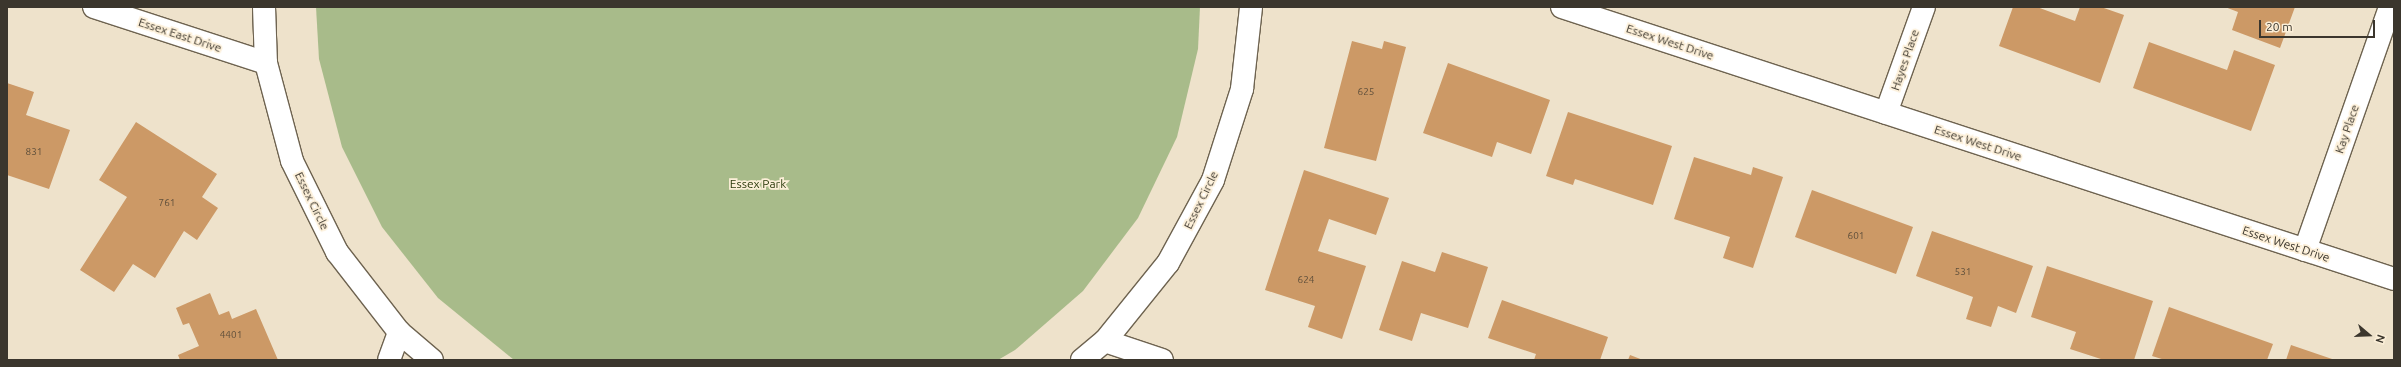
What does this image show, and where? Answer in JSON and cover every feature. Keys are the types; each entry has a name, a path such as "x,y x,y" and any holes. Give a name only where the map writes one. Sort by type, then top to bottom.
{"street":[{"name":"Essex East Drive","path":"94,7 266,63"},
{"name":"Essex Circle","path":"264,7 266,63 292,161 337,252 399,332 432,360"},
{"name":"Essex Circle","path":"1082,360 1105,341 1168,264 1214,180 1242,88 1251,7"},
{"name":"Essex West Drive","path":"1562,7 2394,279"},
{"name":"Hayes Place","path":"1886,113 1924,7"},
{"name":"Kay Place","path":"2305,250 2390,7"},
{"path":"390,360 399,332"},
{"path":"1105,341 1162,360"}],"green space":[{"name":"Essex Park","path":"316,7 1200,7 1198,49 1177,137 1138,218 1083,291 1015,350 998,360 514,360 438,298 382,227 342,147 319,59"}],"building":[{"path":"2013,7 2037,7 2075,21 2080,7 2101,7 2124,15 2100,83 1999,46"},
{"path":"2225,7 2295,7 2280,48 2232,30 2238,12"},
{"path":"1352,41 1382,49 1384,41 1406,47 1376,161 1324,148"},
{"path":"2149,42 2227,70 2234,50 2275,65 2251,131 2133,88"},
{"path":"1448,63 1550,100 1531,154 1497,142 1492,157 1423,133"},
{"path":"7,83 34,92 26,115 70,130 49,189 7,175"},
{"path":"1568,112 1672,146 1653,205 1575,179 1573,185 1546,176"},
{"path":"136,122 217,174 202,197 218,208 197,240 184,231 155,278 133,264 114,292 80,270 127,197 99,180"},
{"path":"1694,157 1751,175 1753,167 1783,177 1753,268 1723,258 1730,237 1674,219"},
{"path":"1304,170 1389,198 1376,235 1329,219 1318,251 1366,266 1342,339 1308,327 1315,306 1265,290"},
{"path":"1812,190 1913,227 1896,274 1795,237"},
{"path":"1932,231 2033,266 2016,313 1998,306 1991,327 1966,319 1973,297 1916,276"},
{"path":"1442,252 1488,267 1468,328 1421,313 1412,341 1379,330 1402,261 1435,272"},
{"path":"2047,266 2153,301 2134,360 2104,360 2070,349 2076,332 2031,317"},
{"path":"210,293 219,315 229,311 232,319 256,309 278,360 180,360 178,355 199,346 189,323 183,325 176,308"},
{"path":"1502,300 1608,337 1600,360 1534,360 1536,354 1488,338"},
{"path":"2169,307 2273,344 2267,360 2165,360 2152,356"},
{"path":"2291,345 2335,360 2286,360"},
{"path":"1630,355 1643,360 1628,360"}]}
